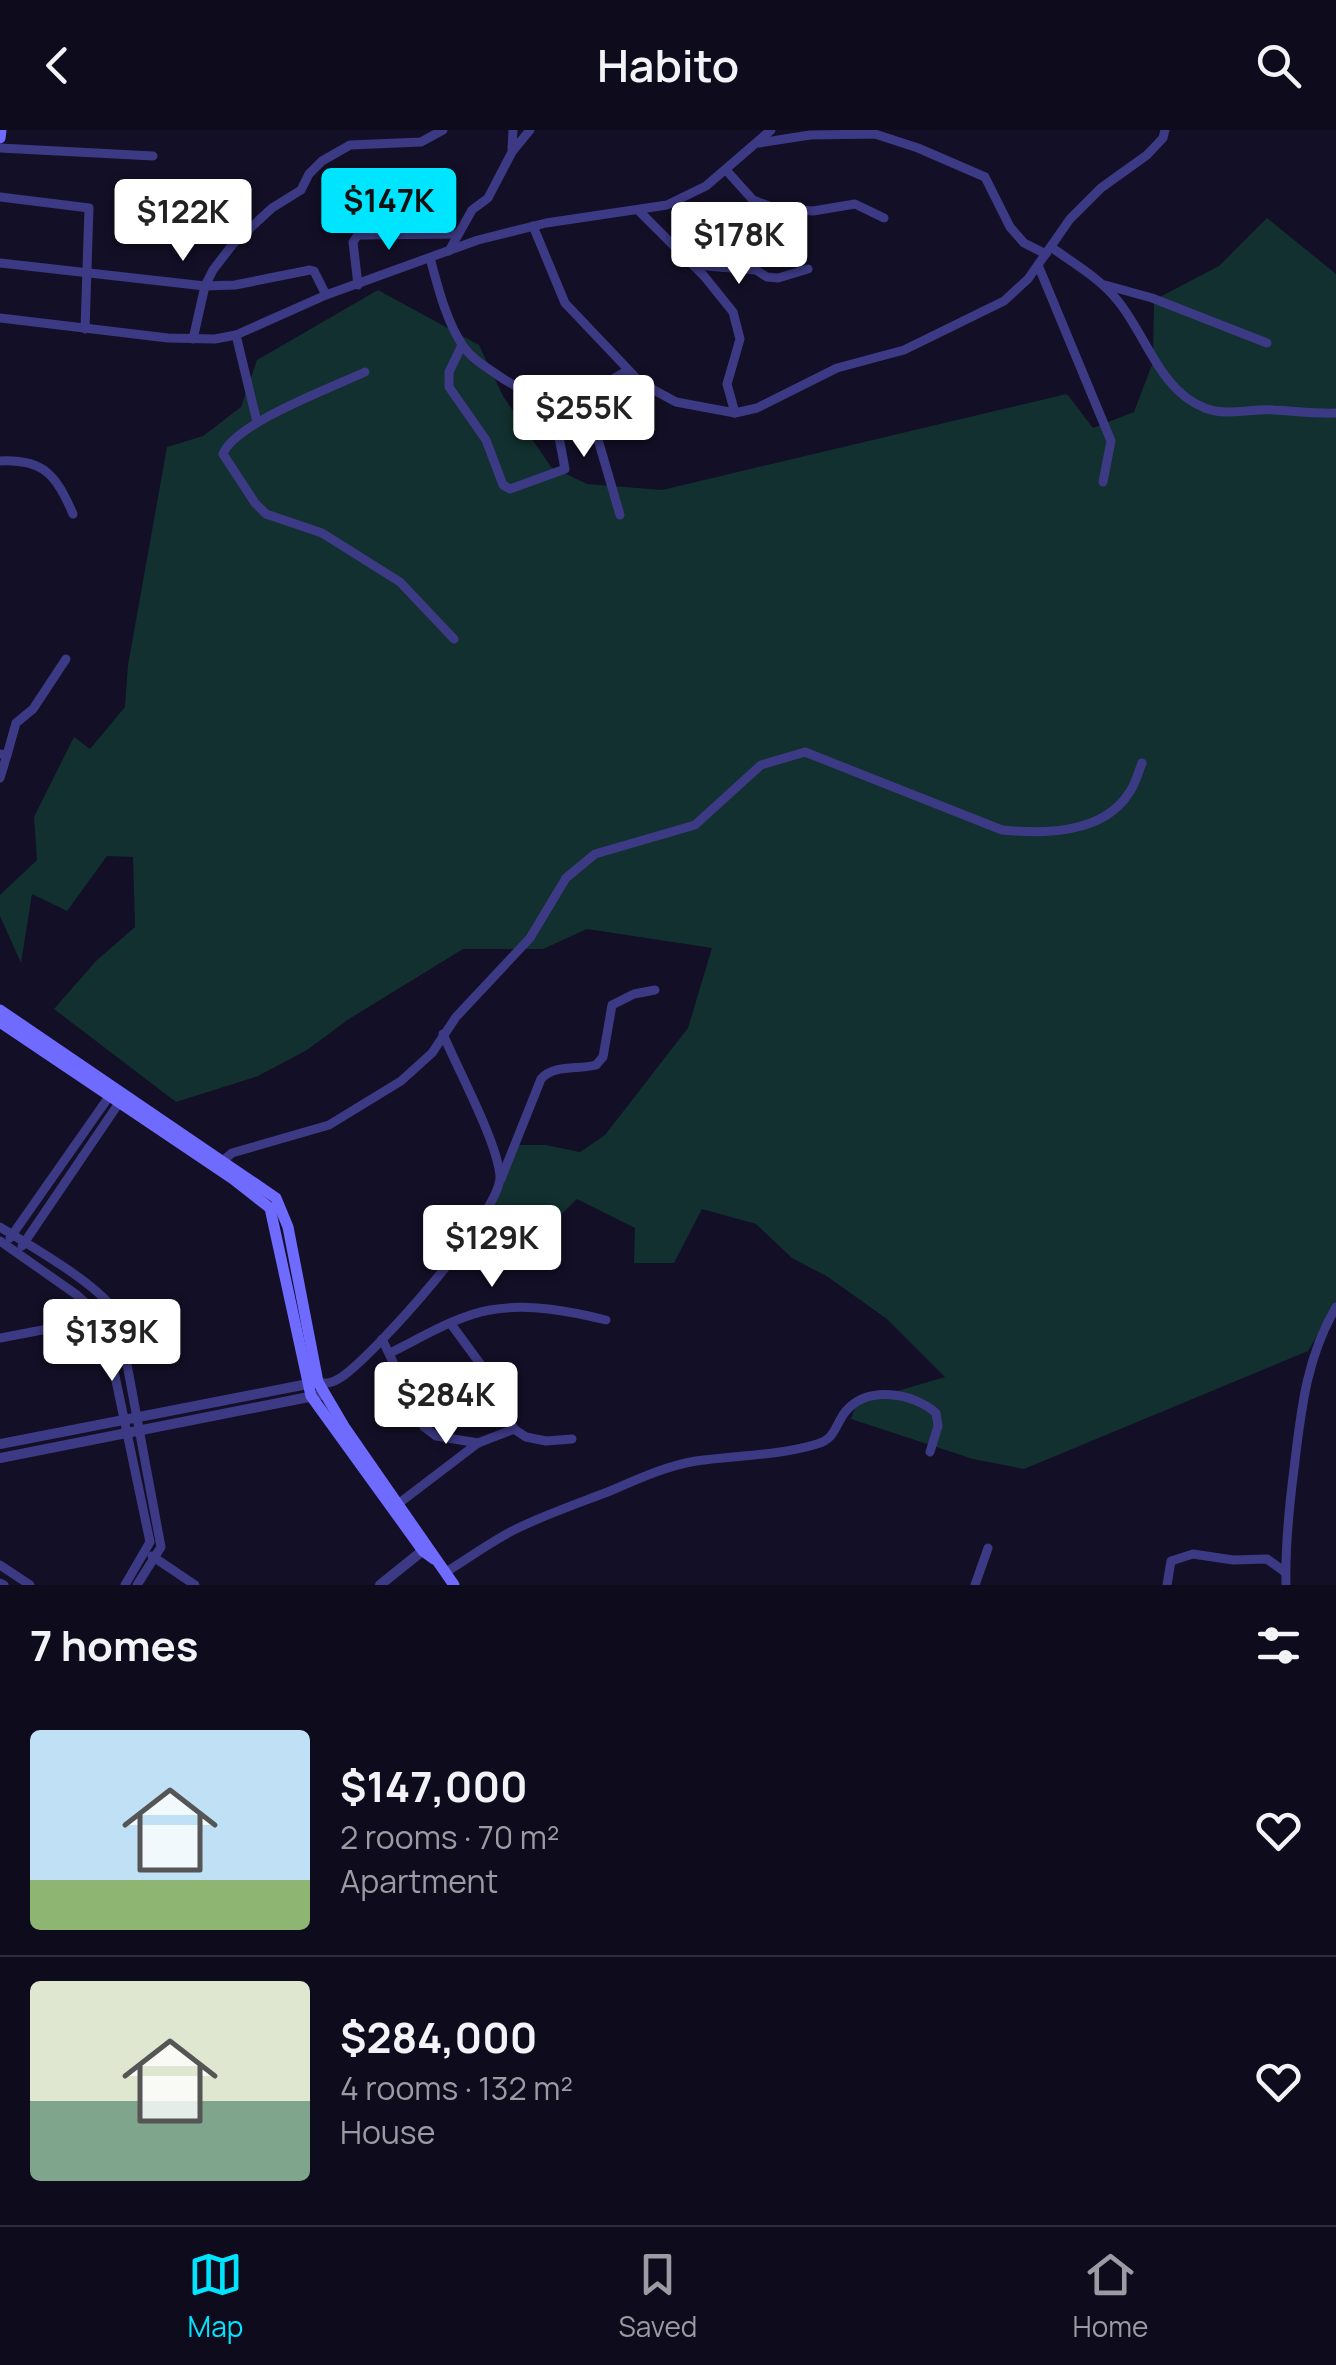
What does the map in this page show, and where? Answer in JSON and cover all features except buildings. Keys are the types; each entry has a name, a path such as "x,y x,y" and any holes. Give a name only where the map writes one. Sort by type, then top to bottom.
{"main road":[{"path":"0,138 1,130"},
{"path":"0,1010 55,1053 273,1203 288,1228 296,1303 318,1388 454,1585"},
{"path":"0,1022 55,1053"},
{"path":"318,1388 426,1548"}],"street":[{"path":"194,339 205,286 233,244 272,208 301,190 322,161 350,145 421,142 443,130"},
{"path":"512,152 513,130"},
{"path":"450,250 472,210 488,198 512,152 530,130"},
{"path":"0,318 194,339 236,335 326,296 450,250 533,226 666,205 706,186 771,130"},
{"path":"533,226 565,303 641,383 676,402 735,412 757,408 837,368 904,350 1004,301 1038,265 1070,220 1101,188 1146,156 1163,138 1165,130"},
{"path":"759,143 810,135 875,134 985,177 1010,227 1024,243 1049,250 1101,284 1117,299 1164,372 1198,405 1236,413 1270,409 1336,414"},
{"path":"0,148 153,156"},
{"path":"726,170 753,200 774,208 813,211 855,204 884,218"},
{"path":"0,197 88,208 85,329"},
{"path":"638,210 694,265 725,302 737,324 740,339 727,384 735,412"},
{"path":"358,285 353,242 358,235 458,234"},
{"path":"430,258 462,345 478,362 514,387 541,397 584,394 628,370"},
{"path":"0,262 205,286 235,286 310,270 326,296"},
{"path":"694,265 756,270 778,278 808,269"},
{"path":"1038,265 1111,441 1103,482"},
{"path":"1101,284 1152,298 1267,343"},
{"path":"236,335 257,422"},
{"path":"462,345 449,372 450,387 486,440 502,485 510,489 565,469 559,437 541,397"},
{"path":"365,372 257,422 234,438 222,454 266,514 322,533 400,582 454,639"},
{"path":"584,394 620,515"},
{"path":"0,461 37,464 52,476 73,514"},
{"path":"0,778 3,754 16,722 33,709 66,660"},
{"path":"219,1164 232,1153 329,1125 413,1072 530,938 566,878 595,854 695,825 761,765 805,752 1002,830 1032,833 1064,831 1096,820 1118,806 1130,792 1142,763"},
{"path":"0,1458 126,1434 318,1388 351,1370 466,1243 492,1202 541,1079 547,1072 596,1065 603,1057 612,1004 656,990"},
{"path":"443,1034 494,1148 500,1180"},
{"path":"117,1096 13,1235 3,1242 77,1295 103,1319 150,1538 146,1552 125,1585"},
{"path":"17,1252 117,1096"},
{"path":"60,1168 70,1174"},
{"path":"0,1226 86,1285 113,1306 118,1316 160,1541 160,1551 137,1585"},
{"path":"77,1295 86,1285"},
{"path":"390,1353 486,1310 515,1307 572,1312 606,1320"},
{"path":"1286,1585 1302,1394 1316,1343 1336,1307"},
{"path":"0,1338 118,1316"},
{"path":"451,1324 492,1380 514,1429 526,1437 546,1441 572,1439"},
{"path":"382,1339 424,1427 436,1436 478,1443"},
{"path":"0,1444 318,1388"},
{"path":"442,1567 515,1529 660,1470 820,1444 831,1438 846,1411 859,1400 874,1395 911,1400 936,1413 938,1426 930,1452"},
{"path":"398,1504 478,1443 514,1429"},
{"path":"60,1433 62,1446"},
{"path":"20,1440 22,1454"},
{"path":"380,1585 426,1548"},
{"path":"974,1585 988,1548"},
{"path":"146,1552 195,1585"},
{"path":"1167,1585 1171,1561 1193,1554 1233,1560 1267,1559 1286,1572"},
{"path":"0,1566 30,1585"}],"green space":[{"path":"1267,218 1336,274 1336,1305 1308,1351 1024,1469 973,1459 851,1419 857,1403 945,1377 887,1319 828,1277 792,1258 756,1224 702,1209 674,1263 634,1263 635,1228 577,1199 503,1271 473,1233 514,1145 546,1145 580,1152 605,1135 688,1028 712,948 587,929 543,949 463,949 349,1019 307,1050 258,1076 176,1102 54,1009 96,961 135,927 133,857 107,856 67,911 32,894 21,963 0,916 0,895 37,860 34,817 74,737 90,749 125,707 128,665 167,447 203,436 241,407 257,360 378,290 479,345 503,396 551,467 587,484 662,490 1067,394 1093,428 1134,412 1153,362 1154,300 1219,266"}]}
